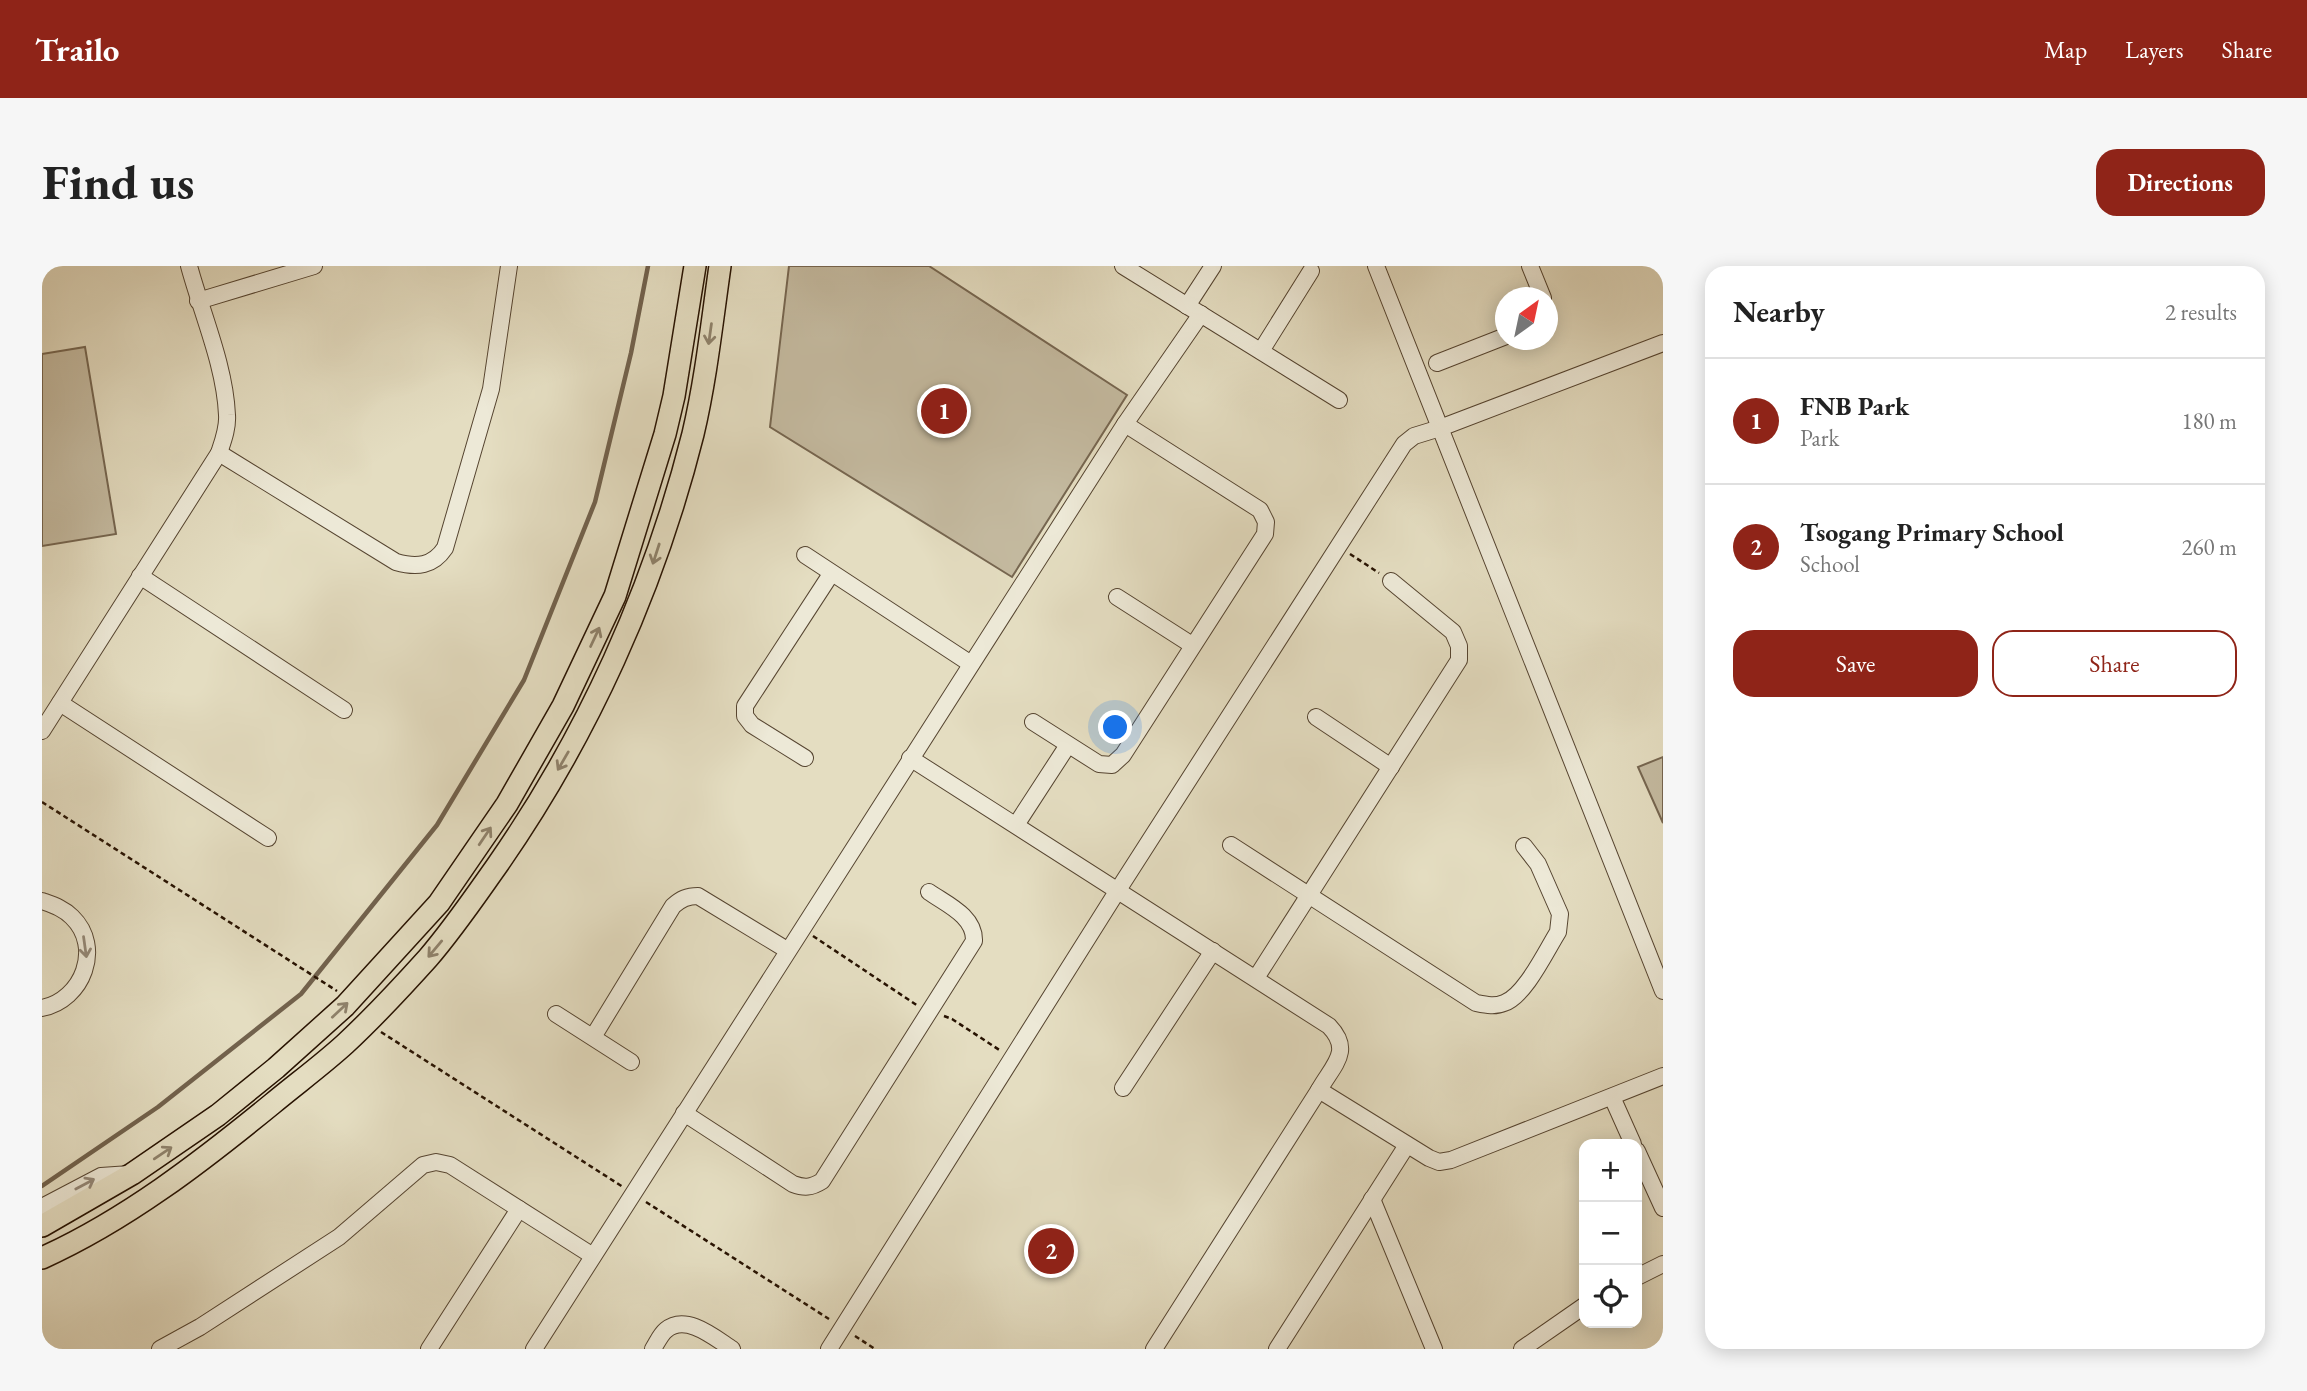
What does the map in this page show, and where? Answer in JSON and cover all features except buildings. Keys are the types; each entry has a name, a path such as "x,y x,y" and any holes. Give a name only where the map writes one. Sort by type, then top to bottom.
{"main road":[{"path":"42,1226 132,1174 218,1115 276,1068 350,1000 439,903 507,804 563,706 615,596 665,434 674,396 695,266"},
{"path":"42,1258 68,1246 150,1197 343,1046 403,985 456,924 532,816 588,716 638,606 693,432 720,266"}],"street":[{"path":"42,731 219,453 228,417 221,375 189,266"},
{"path":"198,301 278,271 314,266"},
{"path":"219,453 396,562 410,566 425,565 439,557 445,548 491,388 509,266"},
{"path":"1123,266 1339,400"},
{"path":"534,1349 1125,424 1194,310 1213,266"},
{"path":"1376,266 1663,990"},
{"path":"1530,266 1539,287"},
{"path":"1261,351 1311,271"},
{"path":"1437,363 1495,340"},
{"path":"829,1349 1118,890 1404,444 1414,436 1663,342"},
{"path":"1033,722 1099,764 1112,765 1123,755 1265,534 1266,522 1260,510 1125,424"},
{"path":"805,555 971,664"},
{"path":"805,758 752,725 745,716 745,706 831,574"},
{"path":"141,576 344,710"},
{"path":"1256,978 1459,660 1457,639 1453,632 1391,581"},
{"path":"1117,597 1192,645"},
{"path":"60,703 268,838"},
{"path":"1316,717 1391,767"},
{"path":"1016,825 1068,745"},
{"path":"910,758 1256,978 1329,1026 1341,1040 1339,1057 1154,1349"},
{"path":"1231,845 1476,1003 1493,1006 1503,1004 1518,994 1558,932 1560,923 1560,914 1538,864 1524,846"},
{"path":"684,1113 793,1184 803,1188 822,1181 974,940 971,924 964,916 929,892"},
{"path":"593,1037 673,906 689,896 706,900 787,950"},
{"path":"42,901 58,906 72,917 82,932 87,950 86,968 79,984 67,998 42,1008"},
{"path":"1123,1088 1213,950"},
{"path":"556,1014 631,1062"},
{"path":"1319,1090 1439,1162 1451,1160 1663,1076"},
{"path":"1612,1097 1631,1139"},
{"path":"1277,1349 1407,1145"},
{"path":"160,1349 200,1327 339,1237 423,1165 436,1162 450,1165 593,1256"},
{"path":"1642,1162 1663,1208"},
{"path":"42,1207 101,1176 132,1174"},
{"path":"1371,1199 1434,1349"},
{"path":"429,1349 519,1209"},
{"path":"1642,1275 1663,1264"},
{"path":"1522,1349 1579,1309"},
{"path":"653,1349 664,1331 683,1324 701,1329 732,1349"}],"path":[{"path":"1337,546 1391,581"},
{"path":"42,802 350,1000"},
{"path":"801,929 918,1006 953,1019 1012,1059"},
{"path":"367,1022 875,1349"}],"shaded area":[{"path":"789,266 929,266 1127,395 1012,577 770,427"},
{"path":"85,347 116,534 42,546 42,354"},
{"path":"1663,757 1663,823 1638,767"}],"waterway":[{"path":"42,1186 158,1107 301,994 437,825 524,680 595,502 631,353 648,266"}],"place":[{"name":"FNB Park","path":"944,411"},
{"name":"Tsogang Primary School","path":"1051,1251"}]}
